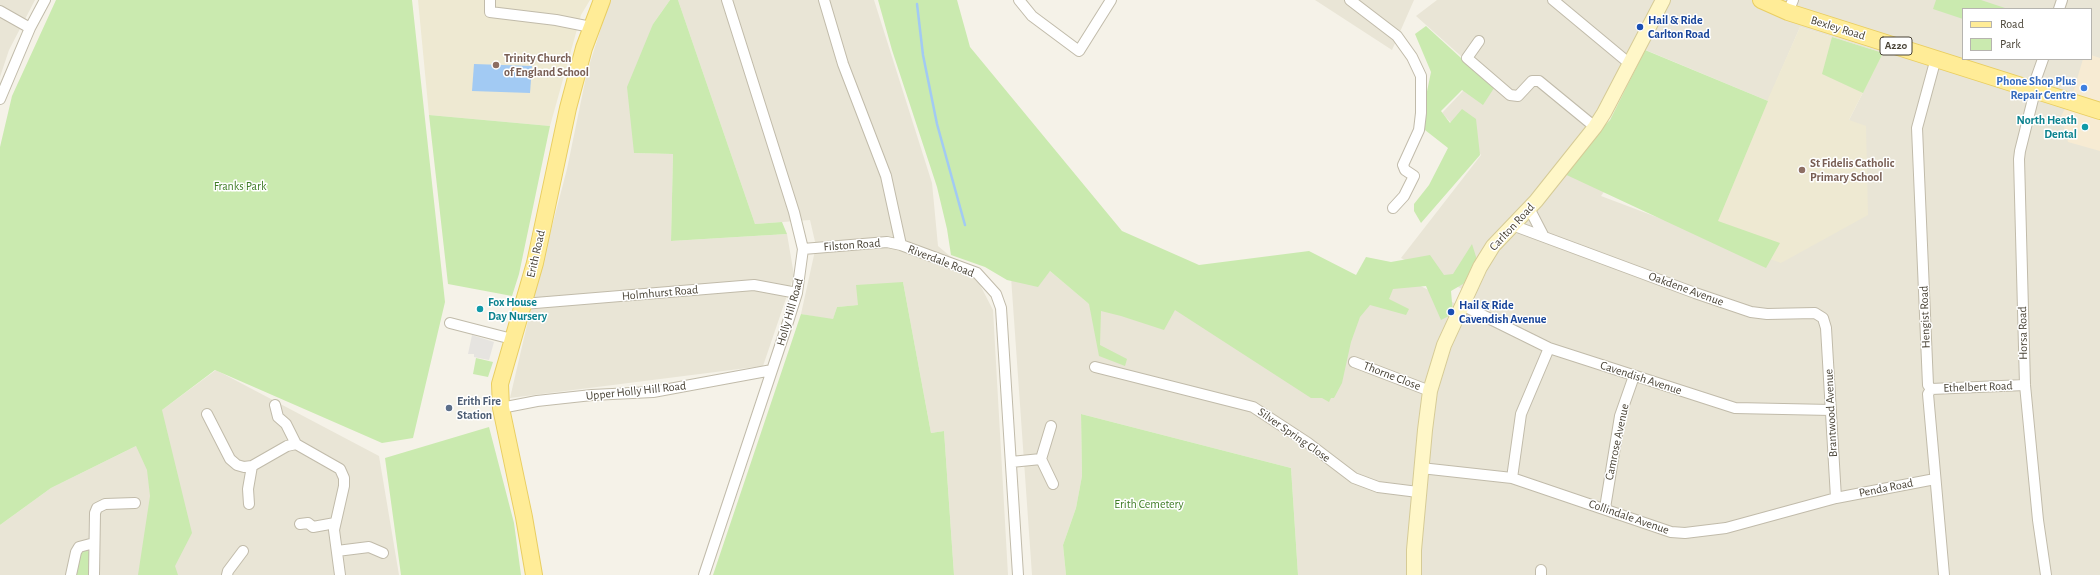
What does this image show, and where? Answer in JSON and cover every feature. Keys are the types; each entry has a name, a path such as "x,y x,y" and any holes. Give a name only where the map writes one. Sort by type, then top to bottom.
{"main road":[{"name":"Erith Road","path":"534,575 524,517 501,408 500,384 535,263 568,108 591,27 602,0"},
{"name":"Bexley Road","path":"1761,0 1791,6 1936,58 2034,91 2100,111"}],"street":[{"path":"0,99 30,28 45,0"},
{"path":"490,0 490,12 568,22 591,27"},
{"name":"Holly Hill Road","path":"704,575 797,293 803,249 794,212 727,0"},
{"name":"Riverdale Road","path":"824,0 843,64 886,176 901,245 977,273 996,294 1001,308 1018,575"},
{"path":"1019,0 1032,16 1079,51 1111,0"},
{"path":"1350,0 1397,36 1412,57 1421,76 1422,113 1419,130 1403,165 1404,170 1414,176 1404,196 1393,208"},
{"path":"1553,0 1630,64"},
{"name":"Carlton Road","path":"1414,575 1418,492 1430,391 1444,345 1480,267 1493,246 1530,208 1595,127 1663,0"},
{"path":"0,11 30,28"},
{"path":"1479,40 1467,58 1510,95 1518,96 1532,81 1539,81 1595,127"},
{"name":"Hengist Road","path":"1936,58 1917,128 1928,377 1931,389 1928,394 1944,575"},
{"name":"Horsa Road","path":"2043,60 2034,91 2019,159 2025,385 2038,520 2046,575"},
{"path":"1530,208 1542,235"},
{"name":"Oakdene Avenue","path":"1512,225 1695,293 1751,312 1768,314 1815,313 1823,318 1826,328"},
{"name":"Filston Road","path":"803,249 887,242 901,245"},
{"name":"Holmhurst Road","path":"523,304 754,285 797,293"},
{"name":"Cavendish Avenue","path":"1462,305 1549,348 1735,408 1831,410"},
{"path":"450,323 512,339"},
{"name":"Brantwood Avenue","path":"1826,328 1836,498"},
{"path":"1512,478 1521,414 1549,348"},
{"name":"Thorne Close","path":"1354,362 1430,391"},
{"name":"Silver Spring Close","path":"1095,367 1253,407 1308,443 1354,478 1378,488 1418,492"},
{"name":"Upper Holly Hill Road","path":"501,408 537,401 592,395 653,392 772,370"},
{"name":"Camrose Avenue","path":"1604,508 1620,416 1634,376"},
{"name":"Ethelbert Road","path":"1931,389 2025,385"},
{"path":"275,405 278,417 286,424 296,444 340,469 344,478 344,486 335,523 334,536 340,575"},
{"path":"207,414 230,459 244,467 252,466 287,446 296,444"},
{"path":"1051,426 1041,459 1053,484"},
{"path":"1011,462 1041,459"},
{"path":"249,504 248,489 252,466"},
{"name":"Collindale Avenue","path":"1421,468 1512,478 1671,532 1685,533 1726,528 1836,498"},
{"name":"Penda Road","path":"1836,498 1935,478"},
{"path":"94,575 95,513 97,508 105,504 135,503"},
{"path":"300,524 308,523 314,527 335,523"},
{"path":"70,575 76,552 79,547 94,543"},
{"path":"337,551 369,547 383,553"},
{"path":"227,575 228,571 243,551"}],"shaded area":[{"path":"0,0 35,0 9,50 0,77"},
{"name":"Trinity Church of England School","path":"418,0 590,0 581,15 550,126 429,115"},
{"path":"610,0 670,0 653,24 634,153 673,154 671,241 787,234 794,275 763,366 510,398 534,295 567,169 587,72"},
{"path":"678,0 874,0 932,183 938,246 977,279 993,310 1008,575 954,575 944,431 931,433 903,282 858,305 837,307 833,320 801,314 816,246 810,220 755,224"},
{"path":"1315,0 1414,0 1392,50"},
{"path":"1437,0 2100,0 2100,575 1298,575 1291,468 1081,414 1082,476 1076,508 1063,545 1066,575 1032,575 1011,277 1050,271 1088,303 1175,309 1372,284 1391,271 1460,306 1466,291 1558,171 1606,189 1601,196 1707,236 1849,120 1883,53 1800,27 1768,101 1636,46 1601,113 1464,290 1401,258 1481,155 1442,113 1480,73 1416,16"},
{"name":"St Fidelis Catholic Primary School","path":"1800,27 1883,53 1849,120 1866,126 1868,215 1781,263 1707,236"},
{"path":"2092,55 2100,58 2100,151 2068,142 2061,116 2072,96 2083,60 2092,60"},
{"path":"472,335 494,342 489,360 474,357 474,354 468,354"},
{"path":"216,370 379,456 399,575 0,575 0,525 51,488 136,446 162,410"}],"green space":[{"name":"Franks Park","path":"56,0 412,0 445,302 413,438 382,443 215,370 162,410 192,533 175,566 178,575 138,575 150,496 147,470 136,446 51,488 0,525 0,147 12,96"},
{"path":"670,0 678,0 755,224 782,222 787,234 671,241 673,154 634,153 627,87 653,24"},
{"path":"878,0 957,0 970,47 1122,231 1199,265 1309,251 1356,275 1366,257 1391,262 1430,255 1444,275 1453,274 1472,244 1478,263 1468,281 1451,291 1453,314 1441,320 1426,286 1393,289 1389,299 1409,309 1406,315 1370,305 1360,317 1351,342 1342,383 1334,398 1331,398 1329,402 1322,398 1311,398 1175,310 1164,330 1101,311 1100,345 1127,359 1125,366 1099,356 1089,304 1050,271 1038,287 1007,280 985,267 951,255 947,229 937,187 892,50"},
{"path":"1936,0 1981,0 2005,8 1962,8 1962,19 1933,9"},
{"path":"1426,26 1461,58 1496,85 1483,105 1462,90 1441,111 1450,123 1462,109 1476,119 1480,155 1421,223 1414,211 1414,204 1429,185 1448,148 1425,130 1424,106 1431,72 1415,34"},
{"path":"1832,37 1883,53 1863,93 1822,74"},
{"path":"1645,50 1768,101 1718,221 1780,243 1766,268 1558,171 1610,120"},
{"path":"429,115 550,126 519,274 512,296 448,284"},
{"path":"903,282 931,433 944,431 954,575 713,575 801,314 833,319 837,307 858,305 856,285"},
{"path":"476,358 493,362 488,377 473,374"},
{"name":"Erith Cemetery","path":"1081,414 1291,468 1298,575 1066,575 1063,545 1076,508 1082,476"},
{"path":"489,427 514,523 521,575 401,575 385,458"},
{"path":"86,549 89,552 90,575 75,575 80,552"}],"water":[{"path":"474,64 532,66 530,93 472,91"}],"waterway":[{"path":"917,4 923,55 937,124 965,225"}],"place":[{"name":"Hail & Ride Carlton Road","path":"1640,27"},
{"name":"Trinity Church of England School","path":"496,65"},
{"name":"Phone Shop Plus Repair Centre","path":"2084,88"},
{"name":"North Heath Dental","path":"2085,127"},
{"name":"St Fidelis Catholic Primary School","path":"1802,170"},
{"name":"Fox House Day Nursery","path":"480,309"},
{"name":"Hail & Ride Cavendish Avenue","path":"1451,312"},
{"name":"Erith Fire Station","path":"449,408"}]}
